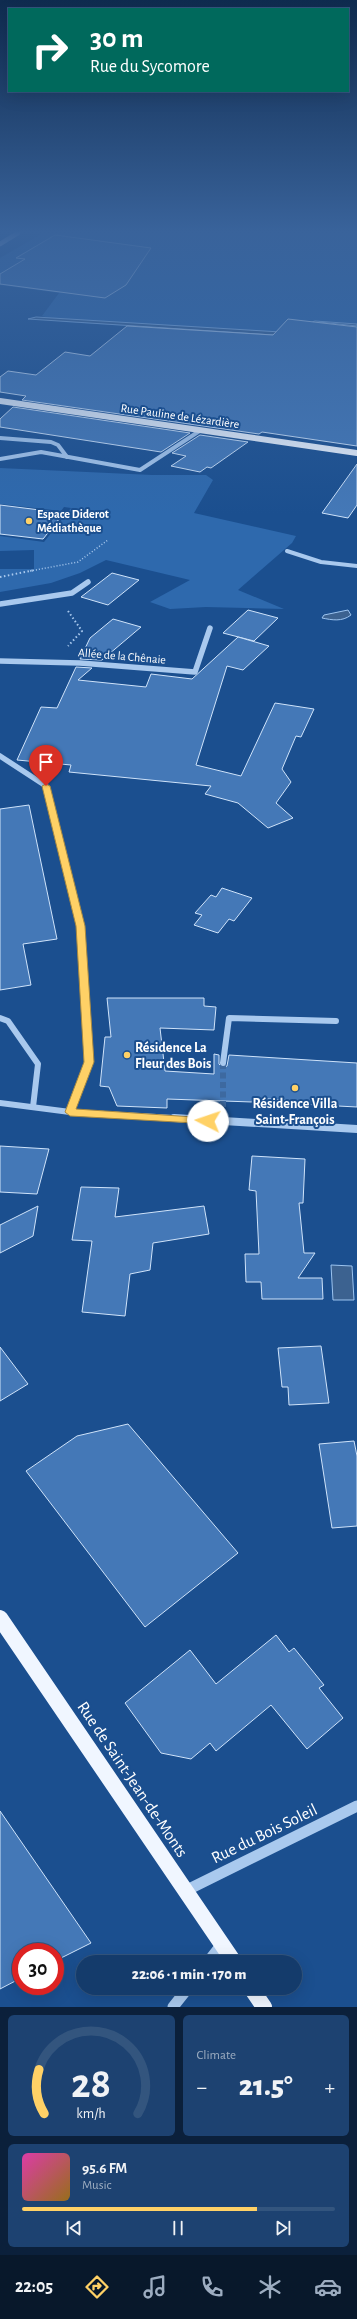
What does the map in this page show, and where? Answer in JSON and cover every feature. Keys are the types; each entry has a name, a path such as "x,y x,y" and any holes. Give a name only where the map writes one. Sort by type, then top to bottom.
{"main road":[{"name":"Rue Pauline de Lézardière","path":"0,401 357,453"},
{"name":"Rue de Saint-Jean-de-Monts","path":"0,1618 229,1955"},
{"path":"256,1995 264,2007"}],"street":[{"path":"0,459 41,452 140,470 201,430"},
{"path":"0,438 16,440 43,439 58,445 67,456"},
{"path":"287,551 313,561 334,566 357,566"},
{"path":"0,604 72,593 88,582"},
{"name":"Allée de la Chênaie","path":"0,661 53,662 196,672 210,628"},
{"path":"0,756 46,786 80,926 89,1062 70,1112"},
{"path":"0,1018 8,1020 38,1064 33,1107"},
{"path":"223,1063 229,1018 336,1021"},
{"path":"0,1103 70,1112 357,1129"},
{"name":"Rue du Bois Soleil","path":"185,1891 357,1806"},
{"path":"213,1955 222,1944"},
{"path":"173,2007 182,1995"}],"path":[{"path":"0,577 78,562 108,540"},
{"path":"53,662 82,631 76,619 66,609"}],"shaded area":[{"path":"138,327 321,327 304,337"},
{"path":"145,327 194,327 297,333 306,327 314,327 304,337"},
{"path":"0,468 152,475 206,475 213,480 194,513 296,536 292,543 238,590 284,609 206,607 170,609 150,602 190,580 106,560 80,573 51,583 0,592 0,569 34,569 34,550 0,551 0,536 44,542 71,508 64,507 61,511 0,504"},
{"path":"348,610 351,615 341,620 322,618 324,615"},
{"path":"331,1265 352,1266 354,1300 333,1300"}],"building":[{"path":"126,327 273,335 281,327 357,327 357,446 262,432 259,434 22,400 26,396 0,392 0,377 8,371 36,375 65,352 90,356"},
{"path":"13,407 190,433 161,452 0,427 0,419"},
{"path":"200,435 248,442 211,468 207,467 200,472 171,466 186,456 172,453"},
{"path":"357,464 357,505 348,518 322,513"},
{"name":"Espace Diderot Médiathèque","path":"0,505 64,513 43,539 0,534"},
{"path":"112,573 139,580 108,605 81,597"},
{"path":"248,610 278,618 254,641 223,633"},
{"path":"113,619 141,627 102,660 80,659 90,638"},
{"path":"238,637 269,646 243,670 227,666 196,765 241,776 275,703 314,709 301,737 296,736 282,769 291,782 276,803 293,818 268,828 238,803 205,794 211,786 69,772 71,765 17,760 41,707 57,708 76,667 92,668 78,680 146,687 151,674 192,679"},
{"path":"29,805 57,939 23,944 31,985 0,990 0,809"},
{"path":"222,888 252,898 234,921 229,919 218,933 194,925 202,915 195,913 211,895 216,897"},
{"path":"107,998 204,998 204,1006 216,1007 214,1030 160,1028 165,1071 214,1074 214,1054 219,1055 219,1064 223,1068 227,1066 229,1055 357,1063 357,1107 300,1104 300,1101 253,1098 252,1102 167,1099 167,1108 117,1106 109,1087 100,1086 105,1037 111,1037"},
{"path":"0,1146 49,1149 37,1194 0,1192"},
{"path":"252,1156 305,1159 303,1203 299,1203 304,1253 315,1253 298,1278 322,1278 323,1299 262,1299 261,1282 246,1282 245,1254 259,1254 256,1191 249,1190"},
{"path":"81,1187 119,1188 115,1217 204,1206 209,1234 153,1243 150,1270 130,1274 125,1316 82,1312 92,1241 72,1240"},
{"path":"38,1206 33,1236 0,1253 0,1225"},
{"path":"321,1346 329,1403 289,1405 288,1387 282,1387 278,1348"},
{"path":"0,1347 28,1384 0,1401"},
{"path":"128,1424 238,1553 145,1627 26,1471 77,1436"},
{"path":"354,1441 357,1456 357,1526 332,1528 319,1444"},
{"path":"276,1635 289,1652 294,1648 324,1685 319,1688 343,1718 307,1749 271,1705 216,1751 210,1743 191,1759 161,1753 125,1703 190,1650 216,1684"},
{"path":"0,1811 91,1943 64,1956 64,1943 12,1943 12,1983 0,1989"}],"tunnel":[{"path":"223,1063 223,1122"}],"place":[{"name":"Espace Diderot Médiathèque","path":"29,521"},
{"name":"Résidence La Fleur des Bois","path":"127,1055"},
{"name":"Résidence Villa Saint-François","path":"295,1088"}],"route":[{"path":"46,786 80,926 89,1062 70,1112 208,1121"}]}
